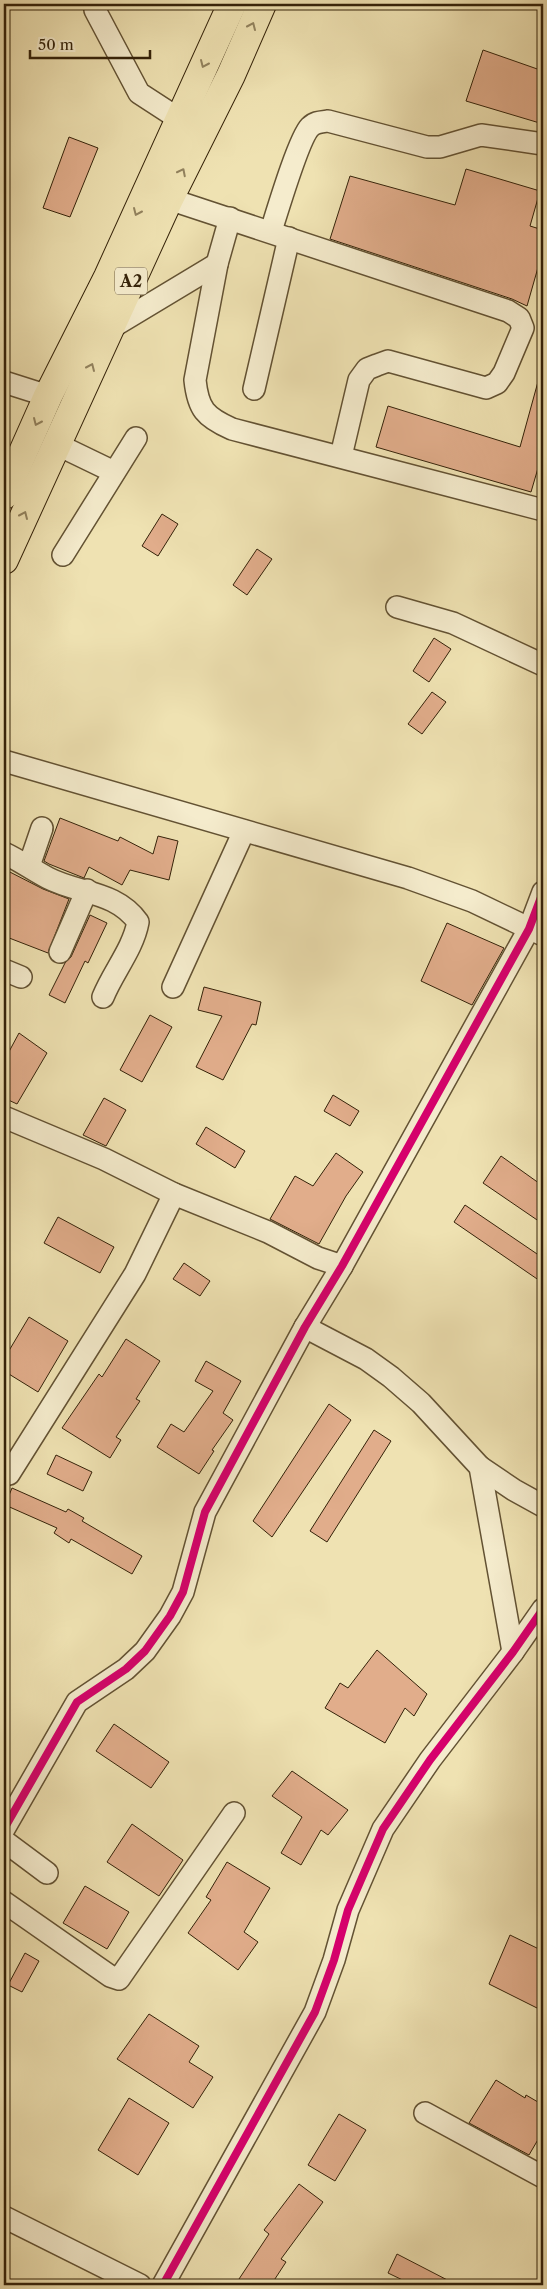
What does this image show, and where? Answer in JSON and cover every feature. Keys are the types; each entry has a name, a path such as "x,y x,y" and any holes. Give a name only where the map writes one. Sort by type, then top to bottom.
{"highway":[{"name":"A2","path":"4,495 48,396 108,277 232,4"},
{"name":"A2","path":"4,560 169,199 231,75 262,4"}],"street":[{"path":"96,4 95,10 139,93 179,119"},
{"path":"254,389 280,235 301,143 308,129 316,122 328,121 427,147 440,147 481,136 543,144"},
{"path":"169,199 508,311 519,318 523,328 504,373 497,382 486,388 388,361 367,369 359,380 341,456"},
{"path":"230,218 217,264 194,380 197,398 204,412 215,421 232,429 543,510"},
{"path":"109,329 217,264"},
{"path":"4,382 48,396"},
{"path":"63,555 136,438"},
{"path":"56,444 114,472"},
{"path":"397,607 453,623 543,666"},
{"path":"4,761 408,878 472,901 536,932"},
{"path":"29,866 42,828"},
{"path":"173,987 244,831"},
{"path":"4,853 50,879 87,890 122,905 138,922 136,935 111,978 103,997"},
{"path":"60,952 87,890"},
{"path":"4,1829 77,1702 126,1669 145,1651 170,1616 183,1592 205,1512 306,1327 536,932 543,892"},
{"path":"4,1117 104,1159 174,1194 268,1232 318,1258 342,1266"},
{"path":"4,1475 10,1474 135,1274 174,1194"},
{"path":"306,1327 366,1359 391,1377 421,1402 480,1466 514,1490 543,1506"},
{"path":"480,1466 513,1652"},
{"path":"163,2285 315,2012 334,1960 348,1910 383,1829 430,1760 513,1652 543,1609"},
{"path":"4,1902 110,1976 119,1979 234,1813"},
{"path":"4,1841 47,1874"},
{"path":"424,2113 543,2177"},
{"path":"4,2218 140,2285"}],"building":[{"path":"483,50 543,71 543,124 466,101"},
{"path":"69,137 98,148 70,217 43,208"},
{"path":"466,169 540,191 530,226 543,230 543,250 527,306 512,299 330,239 350,176 455,205"},
{"path":"539,378 543,379 543,451 531,492 376,447 388,406 520,447"},
{"path":"162,514 178,524 158,556 142,546"},
{"path":"257,549 272,559 247,595 233,585"},
{"path":"434,638 451,649 429,682 413,671"},
{"path":"432,692 446,702 422,734 408,724"},
{"path":"60,818 118,841 120,837 153,854 158,836 178,841 169,880 130,870 122,885 89,867 84,878 49,864 44,861"},
{"path":"4,869 43,889 69,899 48,953 4,936"},
{"path":"90,915 107,923 88,963 85,961 65,1003 49,995 65,963 71,957"},
{"path":"447,923 504,948 472,1005 421,981"},
{"path":"204,987 261,1002 256,1025 252,1024 223,1080 196,1067 222,1016 198,1010"},
{"path":"150,1015 172,1027 142,1082 120,1070"},
{"path":"19,1033 47,1053 17,1104 4,1098 4,1061"},
{"path":"333,1095 359,1111 350,1126 324,1111"},
{"path":"104,1098 126,1110 106,1146 83,1135"},
{"path":"206,1127 245,1151 235,1168 196,1144"},
{"path":"336,1153 363,1172 346,1196 319,1244 270,1219 295,1176 313,1186"},
{"path":"501,1156 543,1186 543,1224 483,1183"},
{"path":"465,1205 543,1258 543,1283 454,1222"},
{"path":"58,1217 114,1247 100,1273 44,1243"},
{"path":"184,1263 210,1281 200,1296 173,1279"},
{"path":"29,1317 68,1341 38,1392 4,1371 4,1359"},
{"path":"126,1339 160,1361 136,1399 140,1401 116,1437 121,1440 110,1458 62,1428 99,1374 102,1377"},
{"path":"206,1361 241,1381 223,1413 233,1420 212,1450 214,1451 199,1474 157,1447 171,1424 184,1432 213,1391 195,1381"},
{"path":"329,1404 351,1420 272,1537 253,1521"},
{"path":"374,1430 391,1441 327,1542 310,1531"},
{"path":"56,1455 92,1472 83,1491 47,1474"},
{"path":"12,1488 66,1512 68,1509 84,1518 82,1521 142,1556 132,1574 71,1539 69,1543 54,1533 57,1528 5,1505"},
{"path":"377,1650 427,1694 414,1716 405,1708 385,1743 325,1708 340,1683 348,1688"},
{"path":"114,1724 169,1762 151,1788 96,1751"},
{"path":"292,1771 348,1810 328,1835 321,1830 301,1865 281,1853 302,1817 272,1796"},
{"path":"132,1824 183,1860 159,1896 107,1862"},
{"path":"227,1862 270,1888 244,1932 258,1942 238,1970 188,1933 211,1900 206,1897"},
{"path":"85,1886 129,1912 107,1949 63,1923"},
{"path":"510,1935 543,1951 543,2011 489,1984"},
{"path":"25,1953 39,1961 22,1992 8,1985"},
{"path":"149,2014 199,2046 189,2062 213,2077 193,2108 117,2059"},
{"path":"496,2080 525,2098 526,2095 543,2105 543,2131 529,2155 469,2123"},
{"path":"129,2098 169,2123 138,2175 98,2150"},
{"path":"339,2114 366,2130 335,2181 308,2165"},
{"path":"299,2184 323,2202 281,2259 286,2262 271,2285 235,2285 269,2234 264,2230"},
{"path":"397,2254 457,2285 413,2285 388,2273"}],"cycle path":[{"path":"4,1829 77,1702 126,1669 145,1651 170,1616 183,1592 205,1512 305,1327 342,1266 529,929 543,892"},
{"path":"163,2285 315,2012 334,1960 348,1910 383,1829 430,1760 513,1652 543,1609"}]}
